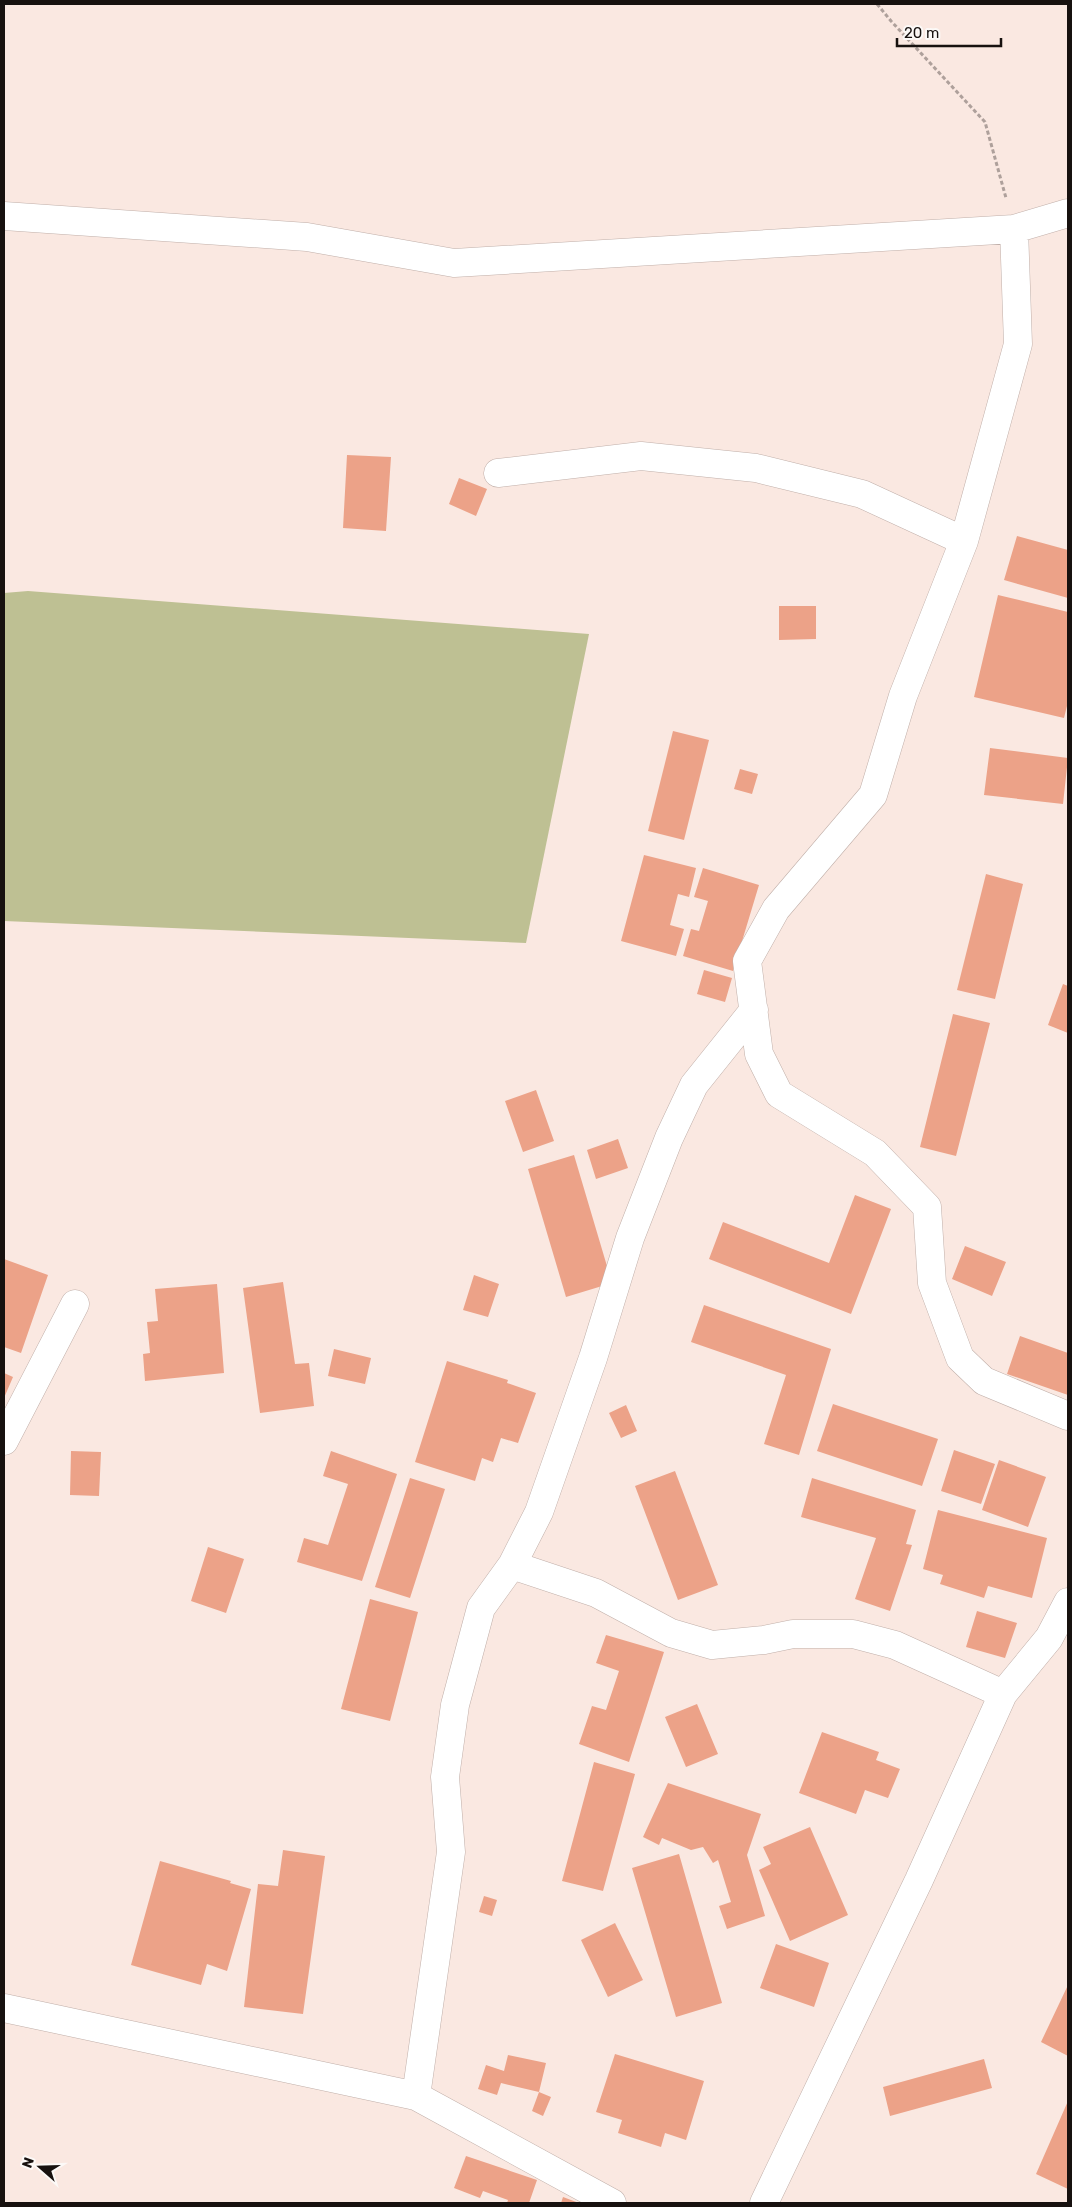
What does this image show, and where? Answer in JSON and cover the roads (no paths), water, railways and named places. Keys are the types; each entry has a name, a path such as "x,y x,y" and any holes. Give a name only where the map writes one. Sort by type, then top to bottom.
{"street":[{"path":"4,216 307,238 454,263 1014,229 1068,214"},
{"path":"1014,229 1018,344 964,541 903,696 873,795 776,909 747,961 760,1054 779,1094 875,1154 927,1207 932,1283 960,1358 984,1381 1068,1416"},
{"path":"498,473 641,456 756,468 862,494 964,541"},
{"path":"416,2096 451,1852 445,1777 456,1706 481,1608 512,1565 539,1512 593,1358 630,1238 669,1138 694,1085 754,1010"},
{"path":"4,1442 75,1304"},
{"path":"512,1565 596,1592 671,1633 712,1645 764,1640 793,1634 853,1634 895,1645 1003,1694"},
{"path":"764,2203 919,1880 1003,1694 1048,1638 1068,1602"},
{"path":"4,2008 416,2096 612,2203"}]}
